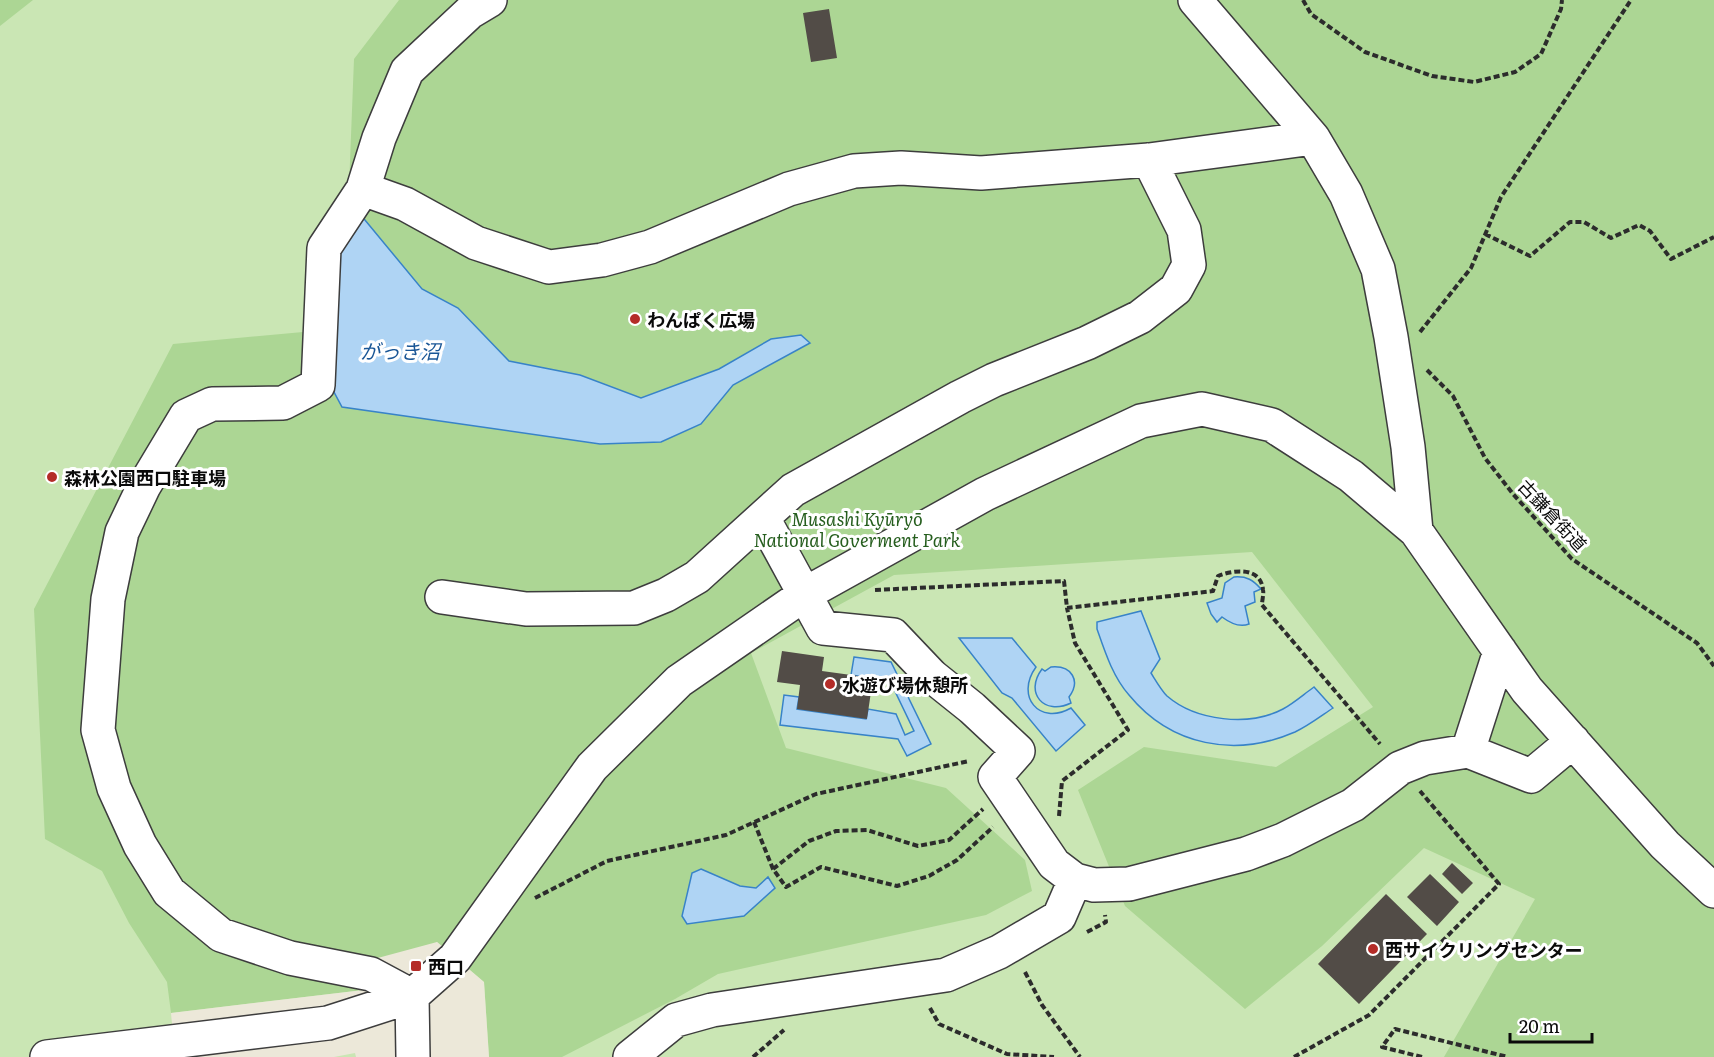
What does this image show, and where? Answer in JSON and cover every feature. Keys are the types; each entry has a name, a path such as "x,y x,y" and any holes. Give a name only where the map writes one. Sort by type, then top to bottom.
{"street":[{"path":"412,996 371,974 290,958 221,935 169,892 140,845 118,798 98,730 108,599 122,532 144,486 186,417 212,404 283,403 318,385 324,248 363,189 379,138 407,71 470,12 490,0"},
{"path":"1195,0 1313,138 1346,194 1378,269 1401,356 1416,531"},
{"path":"363,189 405,204 476,243 549,267 602,260 650,248 789,189 854,171 901,168 981,173 1149,160 1313,138"},
{"path":"442,597 526,609 634,608 666,595 697,578 794,490 994,380 1087,343 1140,317 1176,289 1189,265 1184,230 1149,160"},
{"path":"47,1057 328,1023 412,996 455,957 592,767 679,681 806,594 985,494 1141,421 1202,409 1272,425 1351,476 1416,531 1527,690 1665,845 1714,891"},
{"path":"763,518 823,628 892,635 932,676 972,708 1018,751 1005,791 1054,864 1075,880 1094,885 1129,884 1246,854 1283,840 1353,805 1400,768 1425,758 1468,751 1531,776 1573,741"},
{"path":"1468,751 1500,651"},
{"path":"630,1057 676,1020 712,1010 946,975 1011,945 1059,917 1075,880"},
{"path":"412,996 413,1057"}],"path":[{"path":"1304,0 1311,14 1365,52 1432,76 1474,82 1515,72 1541,54 1561,9 1562,0"},
{"path":"1401,356 1471,268 1501,197 1630,0"},
{"path":"1485,234 1530,256 1570,222 1584,222 1611,238 1639,225 1650,231 1671,259 1714,237"},
{"name":"古鎌倉街道","path":"1401,356 1453,396 1485,458 1513,494 1572,559 1697,643 1714,666"},
{"path":"1067,608 1214,591 1218,576 1228,572 1245,571 1255,575 1263,587 1262,605 1499,884 1369,1015 1294,1057"},
{"path":"864,591 1064,581 1067,608 1076,643 1128,730 1062,781 1059,817"},
{"path":"529,901 607,861 726,835 816,794 983,758 1005,791"},
{"path":"754,822 773,869 786,887 820,867 897,886 929,876 957,860 1005,791"},
{"path":"773,869 809,841 836,831 867,830 918,846 949,840 1005,791"},
{"path":"1011,945 1042,1005 1080,1057"},
{"path":"915,980 939,1024 1007,1054 1054,1057"},
{"path":"1422,1057 1382,1047 1395,1029 1508,1057"}],"green space":[{"name":"Musashi Kyūryō National Goverment Park","path":"0,0 1714,0 1714,1057 0,1057"},
{"path":"0,0 33,0 0,26"},
{"name":"Musashi Kyūryō National Goverment Park","path":"399,0 1714,0 1714,1057 1444,1057 1535,899 1424,848 1322,946 1245,1009 1125,906 1078,790 1144,747 1276,767 1373,707 1252,552 894,575 751,653 786,748 946,788 1025,860 1032,891 986,915 718,974 675,999 562,1057 489,1057 484,982 437,942 372,989 171,1013 167,982 129,923 102,871 45,839 34,609 173,344 303,332 342,407 600,444 661,442 701,424 733,385 810,343 771,339 719,369 641,398 580,375 509,361 458,308 422,289 360,214 349,187 354,59"}],"shaded area":[{"path":"437,942 484,982 489,1057 356,1057 355,1053 334,1057 175,1057 171,1013 372,989 374,959"}],"water":[{"name":"がっき沼","path":"360,214 422,289 458,308 509,361 580,375 641,398 719,369 771,339 801,335 810,343 733,385 701,424 661,442 600,444 342,407 334,392 337,256"},
{"path":"1234,577 1249,579 1261,589 1254,592 1255,602 1245,606 1249,624 1235,624 1222,617 1217,622 1207,603 1222,598 1225,583"},
{"path":"1141,611 1160,659 1151,673 1165,694 1179,704 1207,716 1223,719 1255,718 1283,709 1314,687 1333,708 1295,732 1272,740 1250,744 1227,745 1205,742 1184,736 1164,726 1146,712 1123,688 1110,664 1097,629 1097,622"},
{"path":"959,638 1012,638 1036,667 1028,688 1029,697 1034,705 1040,711 1049,713 1059,713 1071,708 1085,725 1056,751 1012,698 1002,693"},
{"path":"854,657 891,662 931,744 907,756 898,739 780,725 784,695 799,697 797,709 866,719 868,709 896,714 905,735 914,731 890,681 851,675"},
{"path":"1051,667 1064,669 1072,675 1074,685 1069,697 1071,703 1053,707 1045,704 1036,694 1035,686 1042,669 1045,671"},
{"path":"701,869 740,886 756,888 768,877 775,888 744,916 687,924 682,916 692,873"}],"building":[{"path":"829,9 837,58 811,62 803,13"},
{"name":"水遊び場休憩所","path":"782,651 824,657 822,671 873,678 867,719 797,709 800,685 777,682"},
{"path":"1452,863 1473,883 1462,894 1442,874"},
{"path":"1430,874 1459,902 1437,926 1407,897"},
{"name":"西サイクリングセンター","path":"1386,894 1427,934 1359,1004 1318,964"}],"place":[{"name":"わんぱく広場","path":"635,319"},
{"name":"森林公園西口駐車場","path":"52,477"},
{"name":"水遊び場休憩所","path":"830,684"},
{"name":"西サイクリングセンター","path":"1373,949"},
{"name":"西口","path":"416,966"}]}
